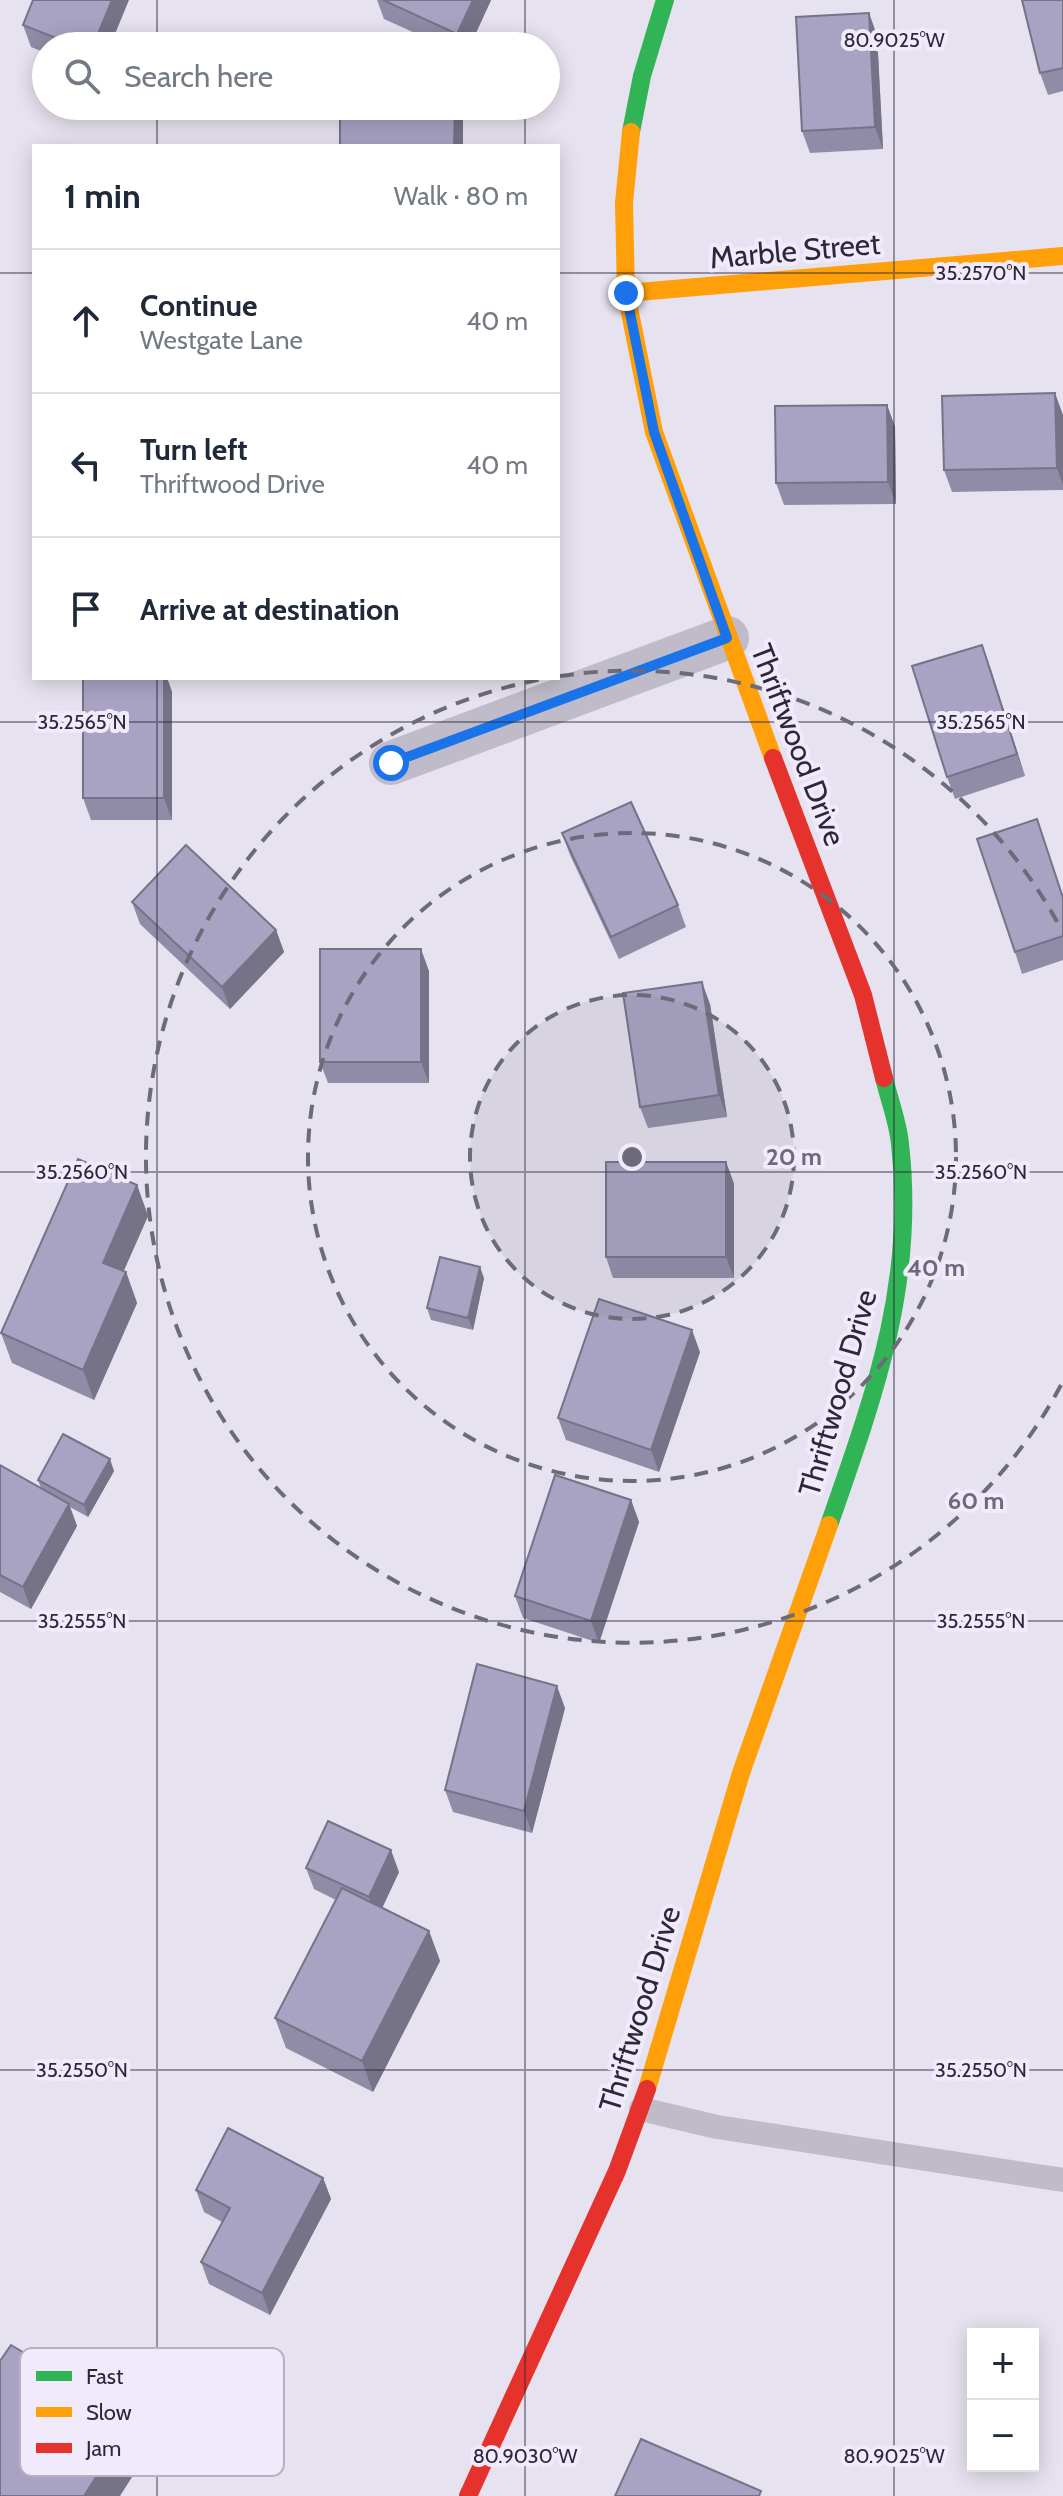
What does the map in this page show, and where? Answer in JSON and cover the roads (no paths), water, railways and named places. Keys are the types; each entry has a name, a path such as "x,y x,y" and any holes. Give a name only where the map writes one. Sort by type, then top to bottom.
{"street":[{"name":"Thriftwood Drive","path":"468,2496 617,2171 641,2109 741,1773 866,1419 895,1312 905,1226 900,1141 863,995 727,638 654,432 626,293 624,203 628,151 642,76 665,0"},
{"name":"Marble Street","path":"626,293 1063,256"},
{"path":"391,763 727,638"}],"lane":[{"path":"641,2109 717,2127 1063,2180"}]}
